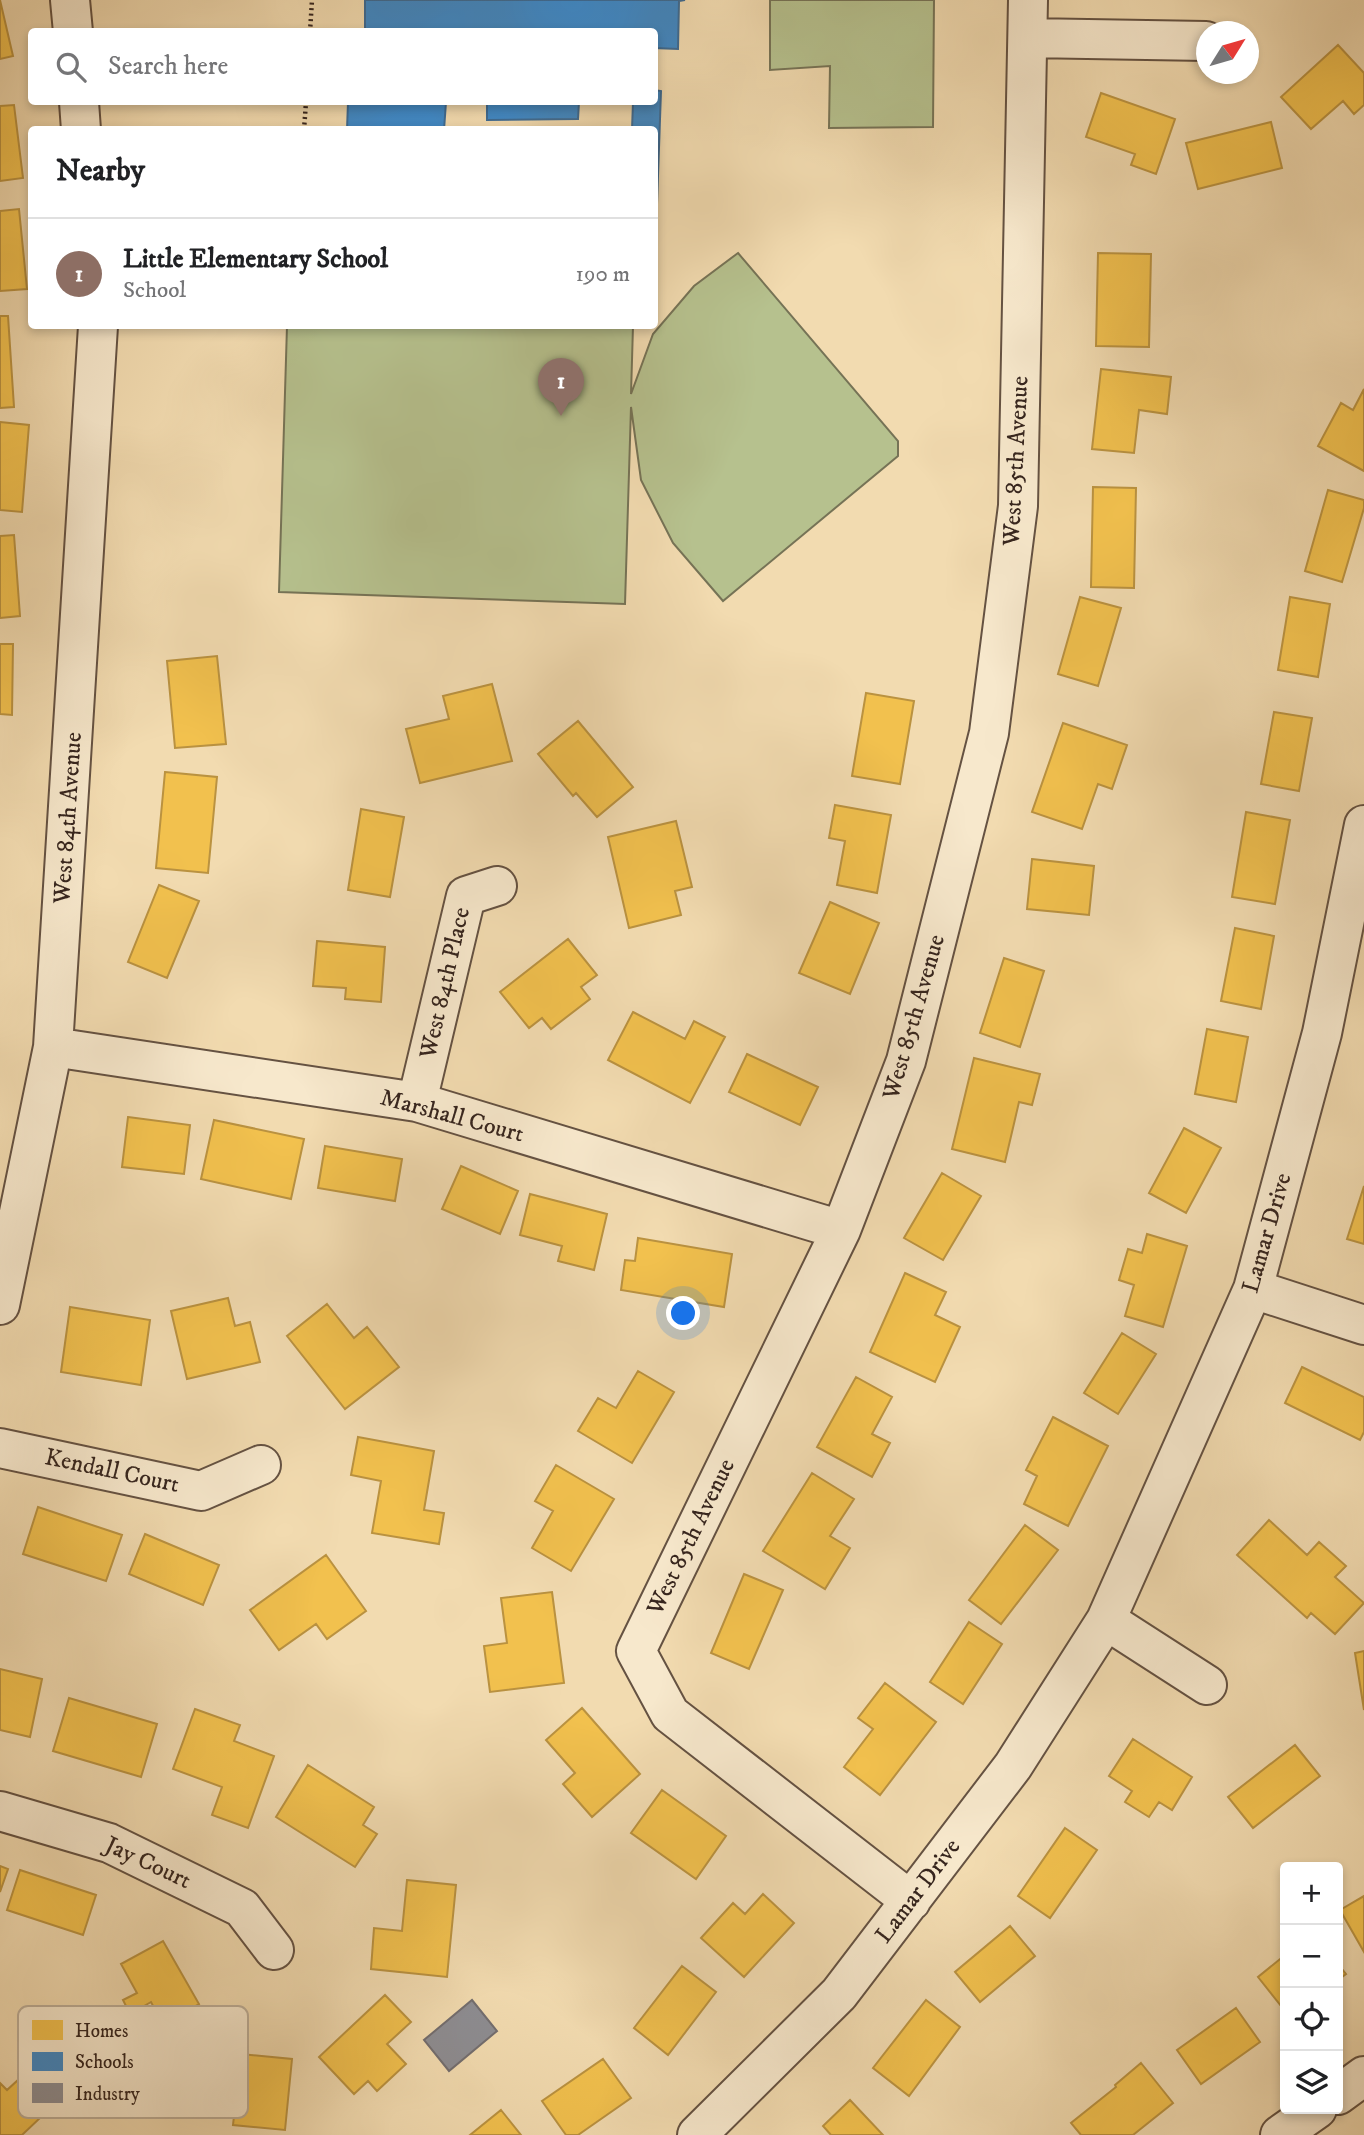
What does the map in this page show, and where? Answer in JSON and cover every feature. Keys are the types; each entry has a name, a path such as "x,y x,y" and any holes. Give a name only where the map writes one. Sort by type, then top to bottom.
{"street":[{"path":"70,0 73,28"},
{"name":"West 85th Avenue","path":"911,1901 670,1714 636,1651 841,1230 906,1061 989,733 1018,506 1028,0"},
{"path":"1028,38 1196,41"},
{"path":"79,105 81,126"},
{"name":"West 84th Avenue","path":"0,1305 53,1047 98,329"},
{"name":"Lamar Drive","path":"697,2135 839,1994 1013,1766 1106,1620 1253,1289 1322,1033 1356,893 1364,825"},
{"name":"West 84th Place","path":"417,1102 466,896 497,886"},
{"name":"Marshall Court","path":"53,1047 417,1102 841,1230"},
{"path":"1253,1289 1364,1325"},
{"name":"Kendall Court","path":"0,1448 201,1490 261,1465"},
{"path":"1106,1620 1207,1685"},
{"name":"Jay Court","path":"0,1811 109,1843 242,1908 274,1950"},
{"path":"1343,2091 1364,2076"},
{"path":"1280,2135 1311,2114"}],"path":[{"path":"310,28 312,0"},
{"path":"304,126 306,105"}],"green space":[{"path":"770,0 934,0 933,127 829,128 830,66 770,70"},
{"path":"738,253 898,441 898,456 723,601 673,543 641,480 631,407 625,604 279,592 287,329 633,329 631,394 653,334 694,286"}],"building: Homes":[{"path":"0,0 13,56 0,59"},
{"path":"1338,45 1364,73 1364,105 1354,114 1343,101 1311,129 1281,97"},
{"path":"1101,93 1175,119 1156,174 1131,165 1135,154 1086,137"},
{"path":"14,105 23,178 0,181 0,106"},
{"path":"1271,122 1282,168 1198,189 1186,143"},
{"path":"19,209 27,289 0,291 0,211"},
{"path":"1098,253 1151,254 1149,347 1096,346"},
{"path":"0,316 8,316 14,407 0,408"},
{"path":"1101,369 1171,377 1167,414 1139,410 1134,453 1092,449"},
{"path":"1364,389 1364,471 1318,446 1341,403 1353,410"},
{"path":"0,422 29,425 22,512 0,510"},
{"path":"1093,487 1136,488 1134,588 1091,587"},
{"path":"1328,490 1364,500 1342,582 1305,571"},
{"path":"14,535 20,616 0,618 0,536"},
{"path":"1080,597 1121,608 1098,686 1058,674"},
{"path":"1290,597 1330,604 1318,677 1278,670"},
{"path":"0,644 13,644 12,715 0,714"},
{"path":"217,656 226,744 175,748 167,661"},
{"path":"492,684 512,761 420,783 406,729 449,719 443,696"},
{"path":"866,693 914,701 900,784 852,776"},
{"path":"1274,712 1312,718 1299,791 1261,784"},
{"path":"578,721 633,787 597,817 576,793 573,796 538,754"},
{"path":"1063,723 1127,745 1112,789 1098,784 1082,829 1032,812"},
{"path":"165,772 217,777 208,873 156,868"},
{"path":"835,805 891,815 877,893 837,885 845,841 829,838"},
{"path":"361,809 404,817 390,897 348,890"},
{"path":"1246,812 1290,820 1275,904 1232,897"},
{"path":"676,821 692,887 675,891 681,915 629,928 608,837"},
{"path":"1032,859 1094,866 1089,915 1027,909"},
{"path":"159,885 199,901 167,978 128,962"},
{"path":"830,902 879,923 850,994 799,973"},
{"path":"1235,928 1274,936 1261,1009 1221,1001"},
{"path":"568,939 597,975 581,987 590,999 551,1029 542,1018 529,1028 500,992"},
{"path":"317,941 385,947 381,1002 345,999 346,988 313,986"},
{"path":"1004,958 1044,971 1020,1047 980,1033"},
{"path":"633,1012 685,1039 694,1021 725,1037 690,1103 608,1060"},
{"path":"1207,1029 1248,1037 1236,1102 1195,1094"},
{"path":"747,1054 818,1087 800,1125 729,1092"},
{"path":"974,1058 1040,1074 1032,1105 1019,1102 1005,1162 952,1149"},
{"path":"128,1117 190,1125 184,1174 122,1167"},
{"path":"214,1120 304,1139 291,1199 201,1179"},
{"path":"1184,1128 1221,1148 1186,1213 1149,1193"},
{"path":"325,1146 402,1159 395,1201 318,1188"},
{"path":"461,1166 518,1191 500,1234 442,1209"},
{"path":"942,1173 981,1196 943,1260 904,1238"},
{"path":"1364,1186 1364,1244 1347,1239"},
{"path":"530,1194 607,1214 594,1270 558,1261 562,1246 520,1235"},
{"path":"1147,1234 1187,1246 1163,1327 1125,1316 1134,1285 1119,1280 1128,1249 1142,1253"},
{"path":"638,1238 732,1254 724,1307 621,1290 625,1260 635,1261"},
{"path":"905,1273 946,1292 935,1315 960,1327 935,1382 870,1352"},
{"path":"228,1298 235,1326 250,1322 260,1362 187,1379 171,1311"},
{"path":"327,1304 354,1338 367,1327 399,1367 345,1409 287,1336"},
{"path":"70,1307 150,1320 141,1385 61,1372"},
{"path":"1122,1333 1156,1354 1118,1414 1084,1393"},
{"path":"1302,1367 1364,1397 1364,1432 1360,1440 1285,1403"},
{"path":"638,1371 674,1392 632,1463 578,1431 598,1398 616,1408"},
{"path":"856,1377 892,1397 872,1434 890,1443 872,1477 817,1447"},
{"path":"1053,1417 1108,1446 1068,1526 1024,1504 1037,1476 1026,1470"},
{"path":"358,1437 434,1451 424,1510 444,1513 439,1544 372,1533 381,1481 351,1475"},
{"path":"556,1465 614,1499 571,1571 532,1548 553,1511 535,1501"},
{"path":"812,1473 854,1499 830,1536 850,1548 825,1589 763,1551"},
{"path":"38,1507 122,1535 106,1581 23,1554"},
{"path":"1269,1520 1307,1555 1319,1542 1346,1566 1335,1577 1364,1603 1335,1634 1311,1613 1307,1618 1237,1555"},
{"path":"1025,1525 1058,1550 1001,1624 969,1600"},
{"path":"145,1534 219,1565 203,1605 129,1574"},
{"path":"326,1555 366,1611 327,1639 316,1624 279,1650 250,1610"},
{"path":"744,1574 783,1590 749,1669 711,1653"},
{"path":"552,1592 564,1683 490,1692 484,1646 507,1643 501,1598"},
{"path":"969,1622 1002,1644 963,1704 930,1682"},
{"path":"1364,1651 1364,1710 1355,1653"},
{"path":"0,1669 42,1679 30,1737 0,1730"},
{"path":"885,1683 936,1722 880,1795 844,1767 873,1729 858,1718"},
{"path":"69,1698 157,1724 141,1777 53,1751"},
{"path":"582,1708 640,1774 592,1817 563,1784 575,1773 546,1740"},
{"path":"195,1709 240,1725 234,1741 274,1756 248,1828 212,1815 222,1787 173,1769"},
{"path":"1133,1739 1192,1777 1172,1810 1159,1802 1149,1817 1125,1802 1132,1791 1109,1776"},
{"path":"1295,1745 1320,1776 1253,1828 1228,1797"},
{"path":"308,1765 374,1807 363,1825 377,1834 355,1867 276,1817"},
{"path":"662,1790 726,1836 696,1879 631,1833"},
{"path":"1065,1828 1097,1850 1050,1918 1018,1896"},
{"path":"0,1866 8,1869 0,1892"},
{"path":"20,1870 96,1895 83,1935 7,1910"},
{"path":"407,1880 456,1885 447,1977 371,1969 374,1928 402,1931"},
{"path":"763,1894 794,1923 744,1977 701,1938 733,1903 745,1914"},
{"path":"1364,1896 1364,1952 1343,1915 1343,1908"},
{"path":"1010,1926 1035,1956 980,2002 955,1972"},
{"path":"163,1941 199,2004 153,2006 151,2002 144,2006 126,2006 123,2000 137,1993 121,1964"},
{"path":"1280,1959 1280,2005 1258,1977"},
{"path":"682,1966 716,1992 668,2055 634,2028"},
{"path":"385,1995 411,2022 387,2044 406,2064 377,2091 368,2081 354,2094 319,2057"},
{"path":"926,2000 960,2027 909,2096 873,2068"},
{"path":"1236,2008 1260,2042 1201,2084 1177,2050"},
{"path":"248,2055 292,2059 285,2130 233,2125 234,2118 248,2118"},
{"path":"603,2059 631,2098 578,2135 566,2135 542,2101"},
{"path":"1141,2063 1173,2103 1133,2135 1081,2135 1071,2123"},
{"path":"18,2080 18,2118 40,2118 22,2135 0,2135 0,2083 7,2090"},
{"path":"850,2100 883,2135 831,2135 823,2126"},
{"path":"501,2110 521,2135 470,2135"}],"building: Schools":[{"path":"365,0 685,0 679,1 678,49 658,48 658,28 365,28"},
{"path":"658,91 661,91 658,176 658,126 632,126 633,105 658,105"},
{"path":"348,105 446,105 444,126 347,126"},
{"path":"487,105 579,105 578,119 487,120"}],"building: Industry":[{"path":"472,2000 497,2031 449,2071 424,2040"}],"place":[{"name":"Little Elementary School","path":"561,416"}]}
